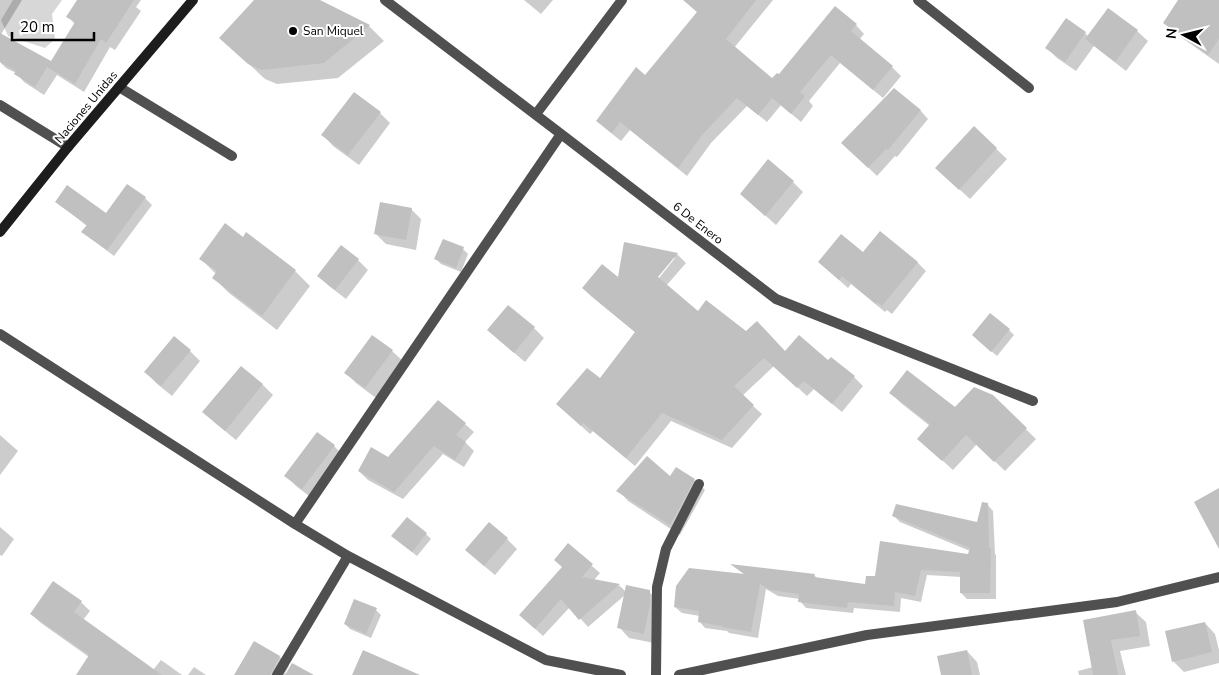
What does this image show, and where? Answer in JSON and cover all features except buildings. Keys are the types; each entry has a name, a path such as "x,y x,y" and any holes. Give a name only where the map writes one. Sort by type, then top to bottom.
{"street":[{"name":"Naciones Unidas","path":"0,232 68,147 192,0"},
{"name":"6 De Enero","path":"385,0 776,299 1033,401"},
{"path":"536,114 622,0"},
{"path":"918,0 1029,88"},
{"path":"118,87 232,156"},
{"path":"0,105 68,147"},
{"path":"294,524 562,134"},
{"path":"0,334 294,524 348,556 546,660 621,675"},
{"path":"656,675 657,587 666,549 699,484"},
{"path":"277,675 348,556"},
{"path":"679,675 867,635 1117,602 1219,577"}],"shaded area":[{"path":"13,0 62,0 52,14 55,39 45,48 8,36 1,20"}],"place":[{"name":"San Miquel","path":"293,31"}]}
